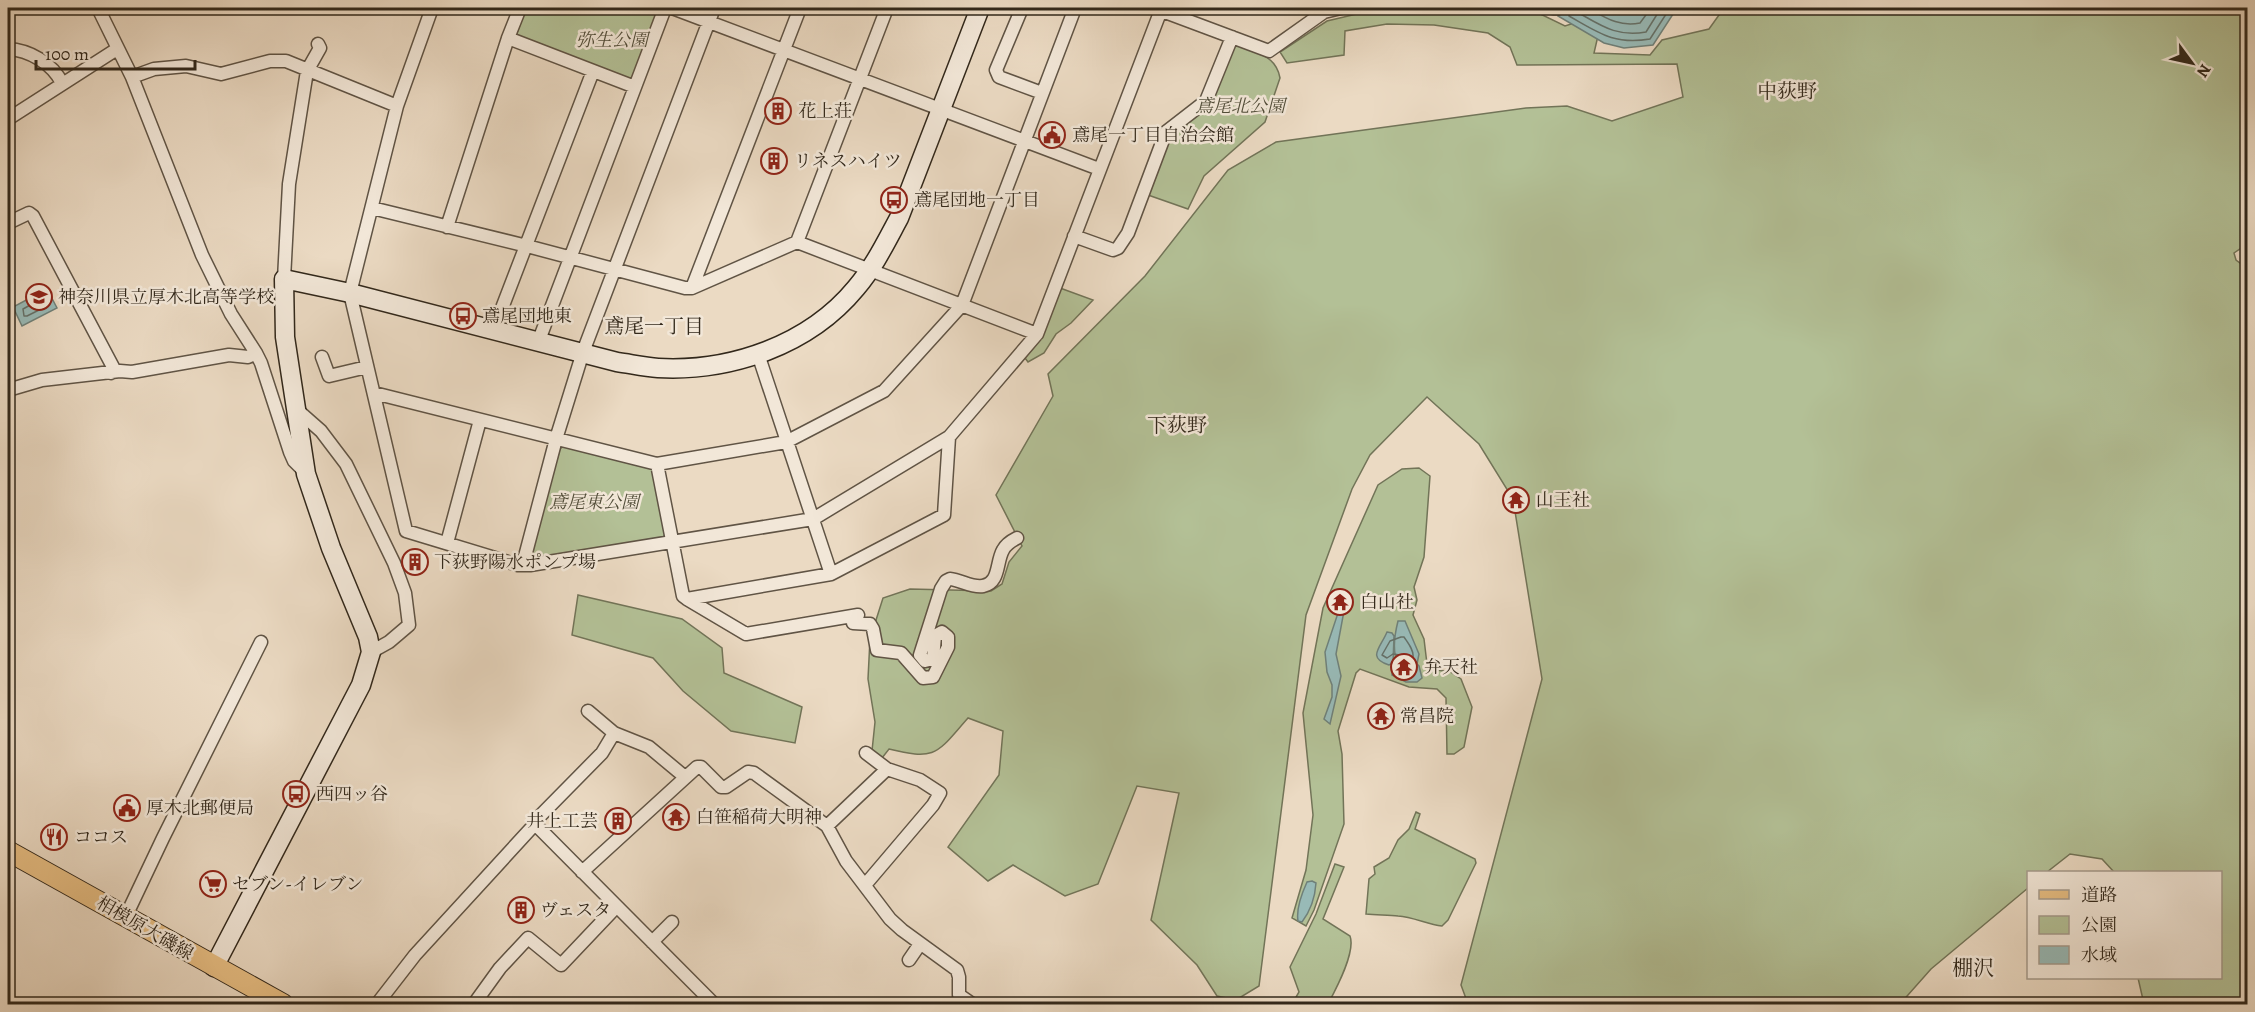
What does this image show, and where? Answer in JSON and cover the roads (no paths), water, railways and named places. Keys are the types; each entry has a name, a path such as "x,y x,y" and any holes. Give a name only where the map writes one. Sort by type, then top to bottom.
{"main road":[{"name":"相模原大磯線","path":"8,850 283,1005"}],"street":[{"path":"98,8 132,77 202,255 231,314 261,363 290,452 294,461 306,474"},
{"path":"432,8 397,106 350,293 406,531 518,565 530,565 813,519 949,437 1037,334 1157,9 1269,51 1322,10 1341,8"},
{"path":"447,227 508,38 520,8"},
{"path":"539,340 665,8"},
{"path":"672,8 1099,169"},
{"path":"523,564 556,439 583,352 714,8"},
{"path":"692,288 800,8"},
{"path":"797,242 887,8"},
{"path":"284,279 539,340 617,362 657,368 729,363 781,346 831,313 855,290 871,269 899,218 980,8"},
{"path":"1022,8 996,70 999,77 1042,93"},
{"path":"374,393 657,464 786,442 884,392 962,305 1075,8"},
{"path":"1553,8 1559,8"},
{"path":"1074,236 1113,250 1118,248 1128,233 1166,132 1206,101 1232,37"},
{"path":"508,38 635,87"},
{"path":"214,967 361,685 371,652 368,637 331,548 306,474 285,337 284,279 289,184 307,71 320,48 318,44"},
{"path":"8,49 27,52 41,60 62,83"},
{"path":"8,119 117,49"},
{"path":"132,77 154,69 186,66 221,74 270,61 286,61 397,106"},
{"path":"494,329 593,72"},
{"path":"372,208 692,288 797,242 1037,334"},
{"path":"8,223 25,213 33,216 113,367 111,373"},
{"path":"8,390 42,380 132,372 229,355 248,357 255,353"},
{"path":"758,354 831,574"},
{"path":"322,357 329,376 367,368"},
{"path":"295,408 321,431 346,464 394,563 405,593 409,625 389,642 371,652"},
{"path":"447,543 480,420"},
{"path":"687,599 831,574 944,515 949,437"},
{"path":"657,464 683,596 746,634 854,618 870,624 878,650 901,653 920,676 926,679 933,677 948,647 948,637 942,632 934,636 933,659 925,661 920,655 941,589 946,581 950,579 982,587 992,583 1002,552 1010,542 1017,538"},
{"path":"126,916 261,642"},
{"path":"588,711 614,733 649,747 685,777"},
{"path":"377,1005 415,955 539,817 602,753 614,733"},
{"path":"865,885 933,805 940,793 921,780 886,769 866,753"},
{"path":"582,872 697,767 701,767 720,787 726,787 748,772 754,773 827,826 846,861 890,919 957,970 959,995 972,1005"},
{"path":"827,826 886,769"},
{"path":"535,824 715,1004"},
{"path":"474,999 528,938 534,939 561,965 616,907"},
{"path":"652,942 672,922"},
{"path":"909,960 920,944"}],"water":[{"path":"1564,8 1677,8 1653,45 1624,48 1604,43 1558,16"},
{"path":"47,289 57,308 22,326 13,307"},
{"path":"1341,609 1344,611 1336,654 1341,676 1330,724 1324,719 1332,697 1332,685 1327,672 1325,652"},
{"path":"1398,621 1405,621 1419,654 1417,664 1422,678 1417,682 1406,682 1392,675 1392,667 1398,663 1395,637"},
{"path":"1387,632 1394,636 1393,663 1389,665 1378,659 1377,655"},
{"path":"1307,882 1316,883 1312,904 1302,922 1298,921 1301,896"}],"place":[{"name":"花上荘","path":"778,111"},
{"name":"鳶尾一丁目自治会館","path":"1052,135"},
{"name":"リネスハイツ","path":"774,161"},
{"name":"鳶尾団地一丁目","path":"894,200"},
{"name":"神奈川県立厚木北高等学校","path":"39,297"},
{"name":"鳶尾団地東","path":"463,316"},
{"name":"山王社","path":"1516,500"},
{"name":"下荻野陽水ポンプ場","path":"415,562"},
{"name":"白山社","path":"1340,602"},
{"name":"弁天社","path":"1404,667"},
{"name":"常昌院","path":"1381,716"},
{"name":"西四ッ谷","path":"296,794"},
{"name":"厚木北郵便局","path":"127,808"},
{"name":"白笹稲荷大明神","path":"676,817"},
{"name":"井上工芸","path":"618,821"},
{"name":"ココス","path":"54,837"},
{"name":"セブン-イレブン","path":"213,884"},
{"name":"ヴェスタ","path":"521,910"}],"district":[{"name":"中荻野","path":"1787,91"},
{"name":"鳶尾一丁目","path":"654,326"},
{"name":"下荻野","path":"1177,425"},
{"name":"棚沢","path":"1973,968"}],"park label":[{"name":"弥生公園","path":"612,40"},
{"name":"鳶尾北公園","path":"1240,106"},
{"name":"鳶尾東公園","path":"594,502"}]}
